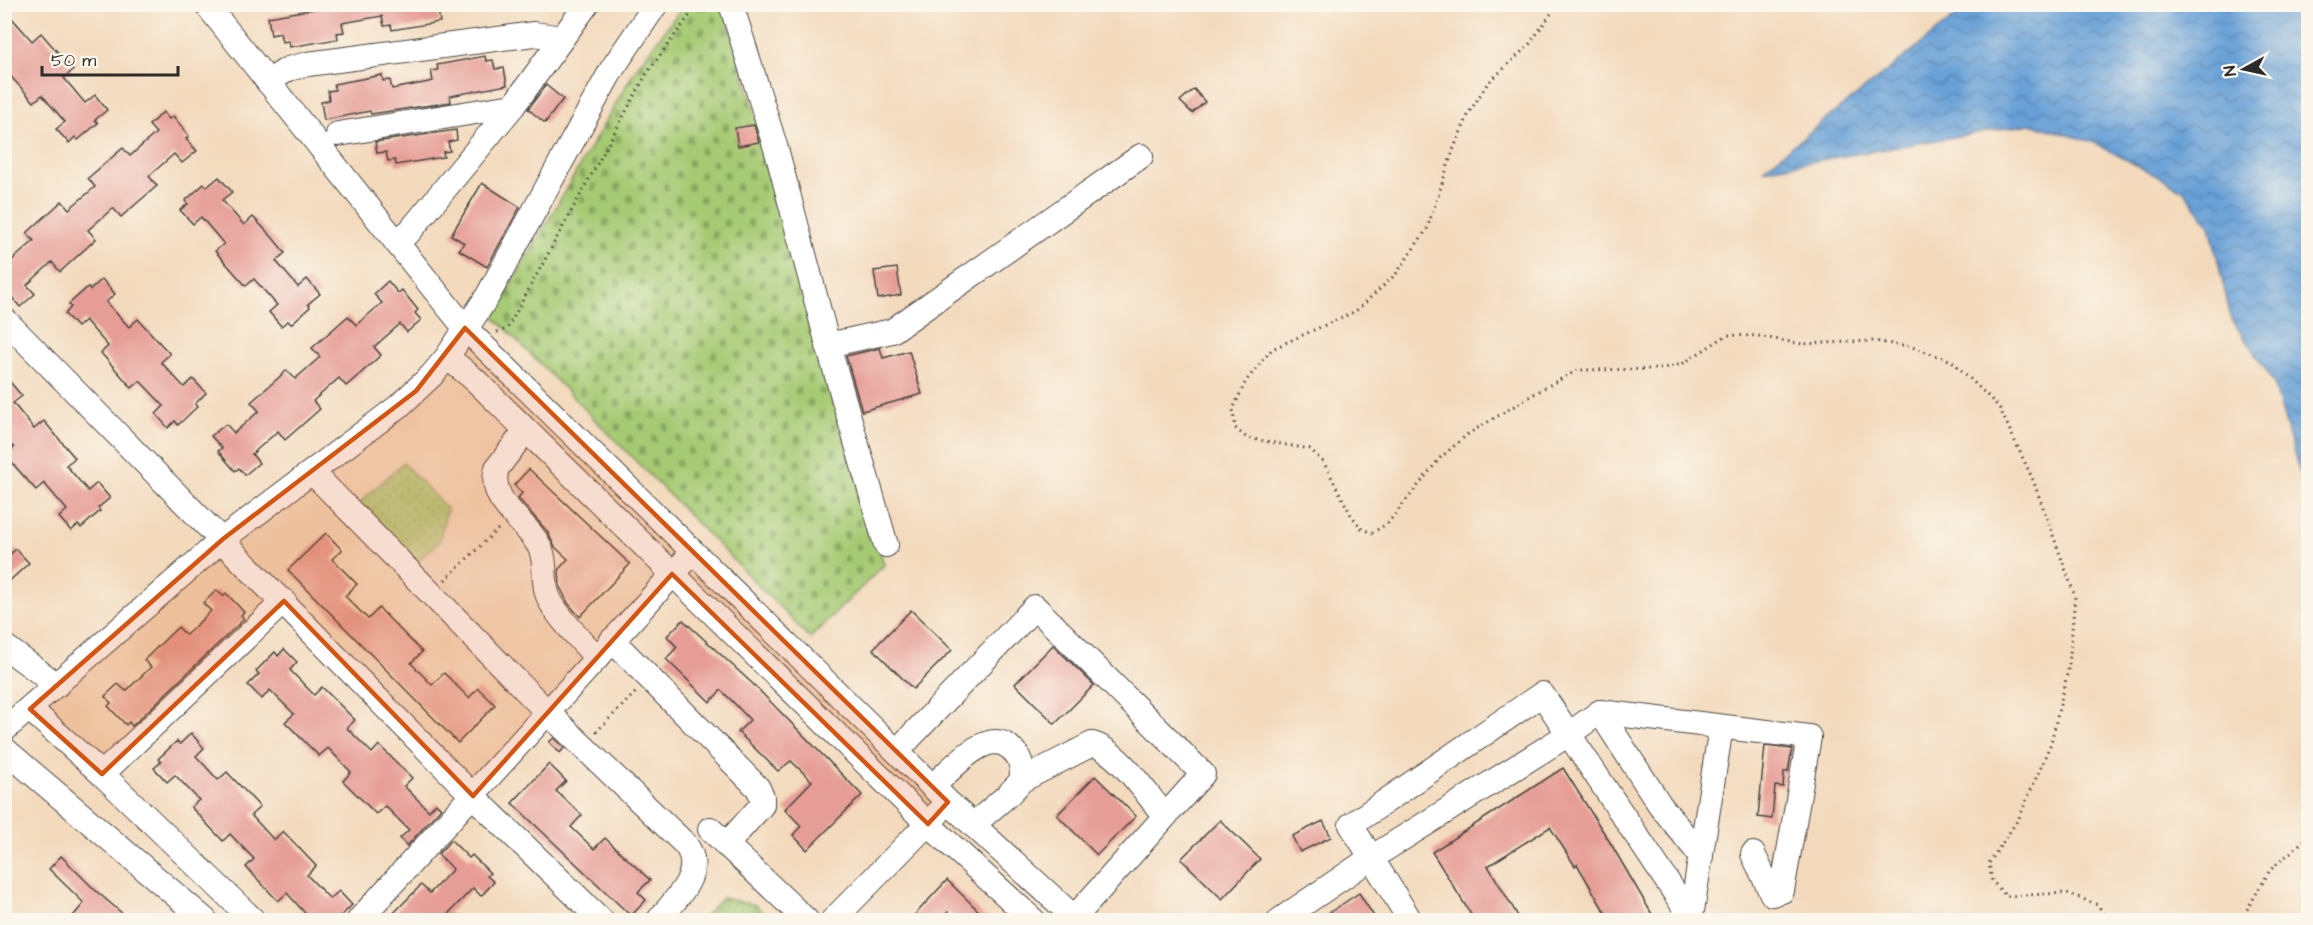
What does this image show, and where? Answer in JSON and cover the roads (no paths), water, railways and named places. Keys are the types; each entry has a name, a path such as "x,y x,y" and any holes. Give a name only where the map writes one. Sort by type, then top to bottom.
{"street":[{"path":"206,4 470,332 940,794 1076,919 1203,774 1035,607 897,751"},
{"path":"396,242 410,231 513,106 587,4"},
{"path":"4,730 223,539 399,406 416,391 470,332 612,69 656,4"},
{"path":"731,4 777,152 828,345 886,545"},
{"path":"268,82 288,69 308,64 534,34 562,38"},
{"path":"338,134 513,106"},
{"path":"828,345 892,331 1141,156"},
{"path":"4,319 284,601 473,796 601,921"},
{"path":"447,357 475,380 927,824 1033,921"},
{"path":"526,430 501,461 494,476 497,491 542,550 548,598 758,788 762,797 762,805 718,837 806,921"},
{"path":"313,473 547,712 689,849 693,868 690,880 658,921"},
{"path":"359,921 694,552"},
{"path":"102,774 284,601"},
{"path":"4,646 57,685"},
{"path":"1410,921 1351,825 1542,694 1692,919"},
{"path":"30,709 102,774 253,921"},
{"path":"1600,712 1660,806 1701,856"},
{"path":"1280,921 1371,858 1569,734 1600,712 1809,737 1782,891 1772,894 1752,854"},
{"path":"1692,919 1721,727"},
{"path":"833,921 927,824 940,794 973,750 988,741 1003,742 1015,751 1022,762 1022,780"},
{"path":"973,825 1022,780 1092,744 1102,746 1118,761 1165,816"},
{"path":"4,749 205,921"}],"water":[{"path":"1970,5 2308,5 2308,503 2274,383 2231,318 2210,226 2183,190 2093,142 2030,124 1762,170"}]}
